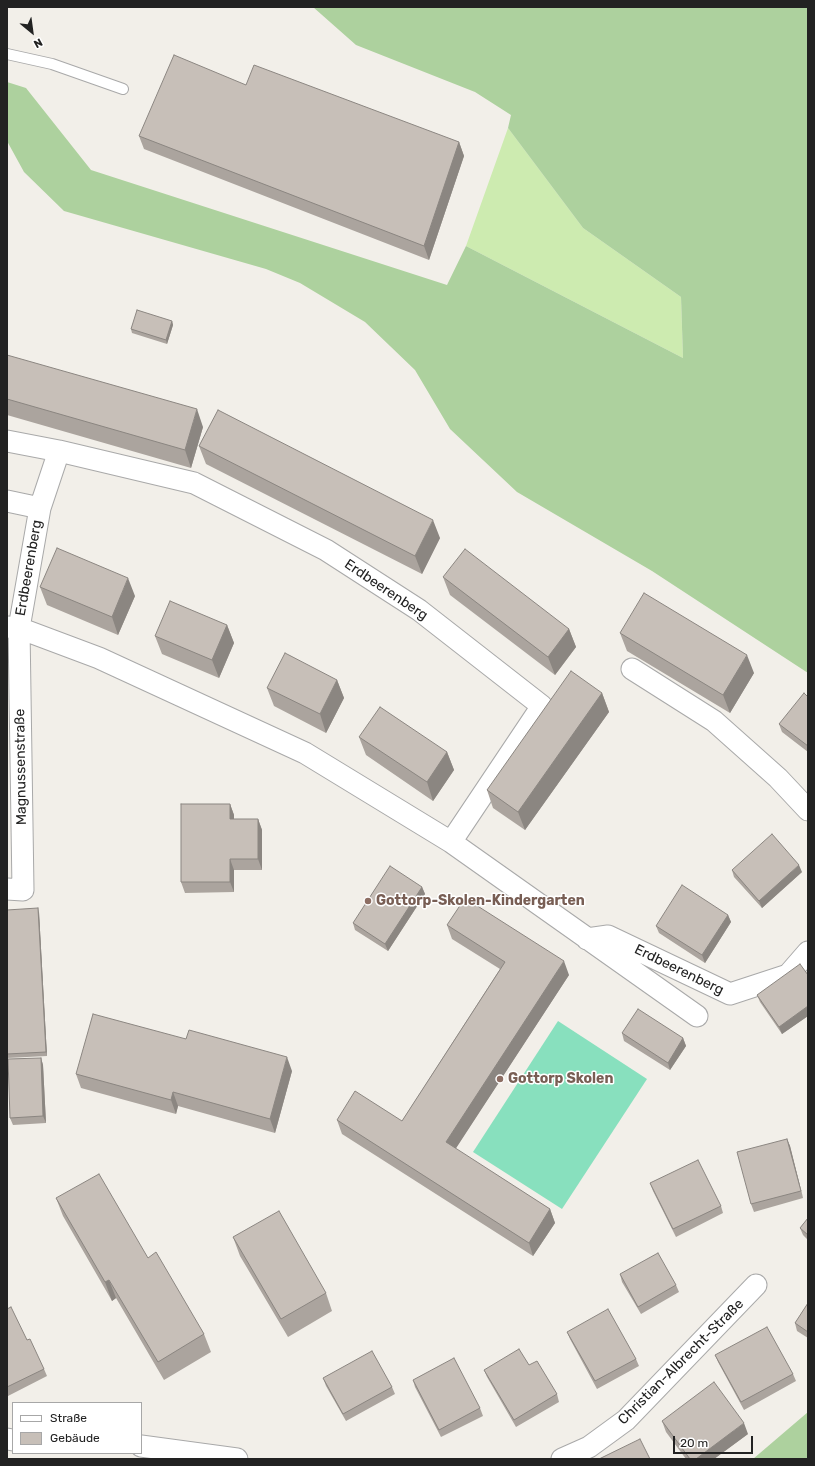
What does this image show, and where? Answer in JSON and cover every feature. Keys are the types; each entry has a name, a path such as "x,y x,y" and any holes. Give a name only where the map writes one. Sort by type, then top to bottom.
{"street":[{"name":"Erdbeerenberg","path":"7,441 59,451 194,483 326,550 419,610 542,706 451,842"},
{"name":"Erdbeerenberg","path":"59,451 40,508 13,628 99,658 305,753 451,842 697,1016"},
{"name":"Erdbeerenberg","path":"7,501 40,508"},
{"name":"Magnussenstraße","path":"7,889 23,890 13,628"},
{"path":"632,669 714,721 778,778 808,810"},
{"name":"Erdbeerenberg","path":"587,939 608,936 730,994 788,975 808,952"},
{"name":"Christian-Albrecht-Straße","path":"562,1459 589,1447 626,1420 756,1286"},
{"path":"142,1446 237,1459"}],"lane":[{"path":"7,54 52,64 123,89"}],"green space":[{"path":"313,7 808,7 808,673 652,571 517,492 450,429 415,370 365,322 300,283 266,269 64,211 24,172 7,141 7,82 26,88 91,170 447,285 466,246 683,358 681,297 583,228 508,128 511,115 475,92 356,45"},
{"path":"508,128 583,228 681,297 683,358 466,246"},
{"path":"558,1021 647,1079 562,1209 473,1152"},
{"path":"808,1412 808,1459 753,1459"}],"building":[{"path":"174,55 246,85 254,65 459,142 424,246 139,136"},
{"path":"137,310 172,321 166,340 131,329"},
{"path":"7,355 197,409 185,450 7,399"},
{"path":"218,410 433,520 415,556 199,446"},
{"path":"57,548 128,578 112,617 40,587"},
{"path":"465,549 569,629 548,657 443,577"},
{"path":"644,593 747,655 723,695 620,633"},
{"path":"170,601 227,625 212,660 155,636"},
{"path":"285,653 337,680 320,714 267,688"},
{"path":"571,671 602,693 518,812 487,790"},
{"path":"804,693 808,697 808,746 779,724"},
{"path":"380,707 447,752 427,782 359,737"},
{"path":"181,804 230,804 230,819 258,819 258,859 230,859 230,882 181,882"},
{"path":"772,834 799,865 759,901 732,870"},
{"path":"390,866 422,887 385,944 353,923"},
{"path":"682,885 728,915 702,955 656,926"},
{"path":"465,898 564,961 446,1142 550,1209 529,1243 337,1120 355,1091 402,1121 505,962 447,925"},
{"path":"38,908 46,1052 7,1054 7,910"},
{"path":"800,964 808,975 808,1006 779,1027 757,995"},
{"path":"638,1009 683,1038 668,1063 622,1033"},
{"path":"93,1014 186,1039 189,1030 287,1057 270,1119 173,1092 171,1100 76,1074"},
{"path":"41,1058 43,1116 10,1118 8,1059"},
{"path":"787,1139 801,1191 751,1204 737,1152"},
{"path":"698,1160 721,1206 673,1229 650,1183"},
{"path":"99,1174 148,1258 156,1252 204,1334 158,1362 109,1280 105,1282 56,1198"},
{"path":"279,1211 326,1293 281,1319 233,1237"},
{"path":"808,1218 808,1235 800,1228"},
{"path":"658,1253 676,1285 638,1307 620,1274"},
{"path":"808,1303 808,1332 795,1323"},
{"path":"11,1307 27,1340 30,1339 44,1369 7,1387 7,1309"},
{"path":"608,1309 636,1359 595,1381 567,1332"},
{"path":"767,1327 793,1374 741,1402 715,1355"},
{"path":"519,1349 529,1365 537,1361 557,1394 514,1420 484,1370"},
{"path":"372,1351 392,1387 343,1414 323,1378"},
{"path":"454,1358 480,1408 439,1430 413,1380"},
{"path":"714,1382 744,1423 696,1459 690,1459 662,1421"},
{"path":"640,1439 650,1459 599,1459"}],"place":[{"name":"Gottorp-Skolen-Kindergarten","path":"368,901"},
{"name":"Gottorp Skolen","path":"500,1079"}]}
